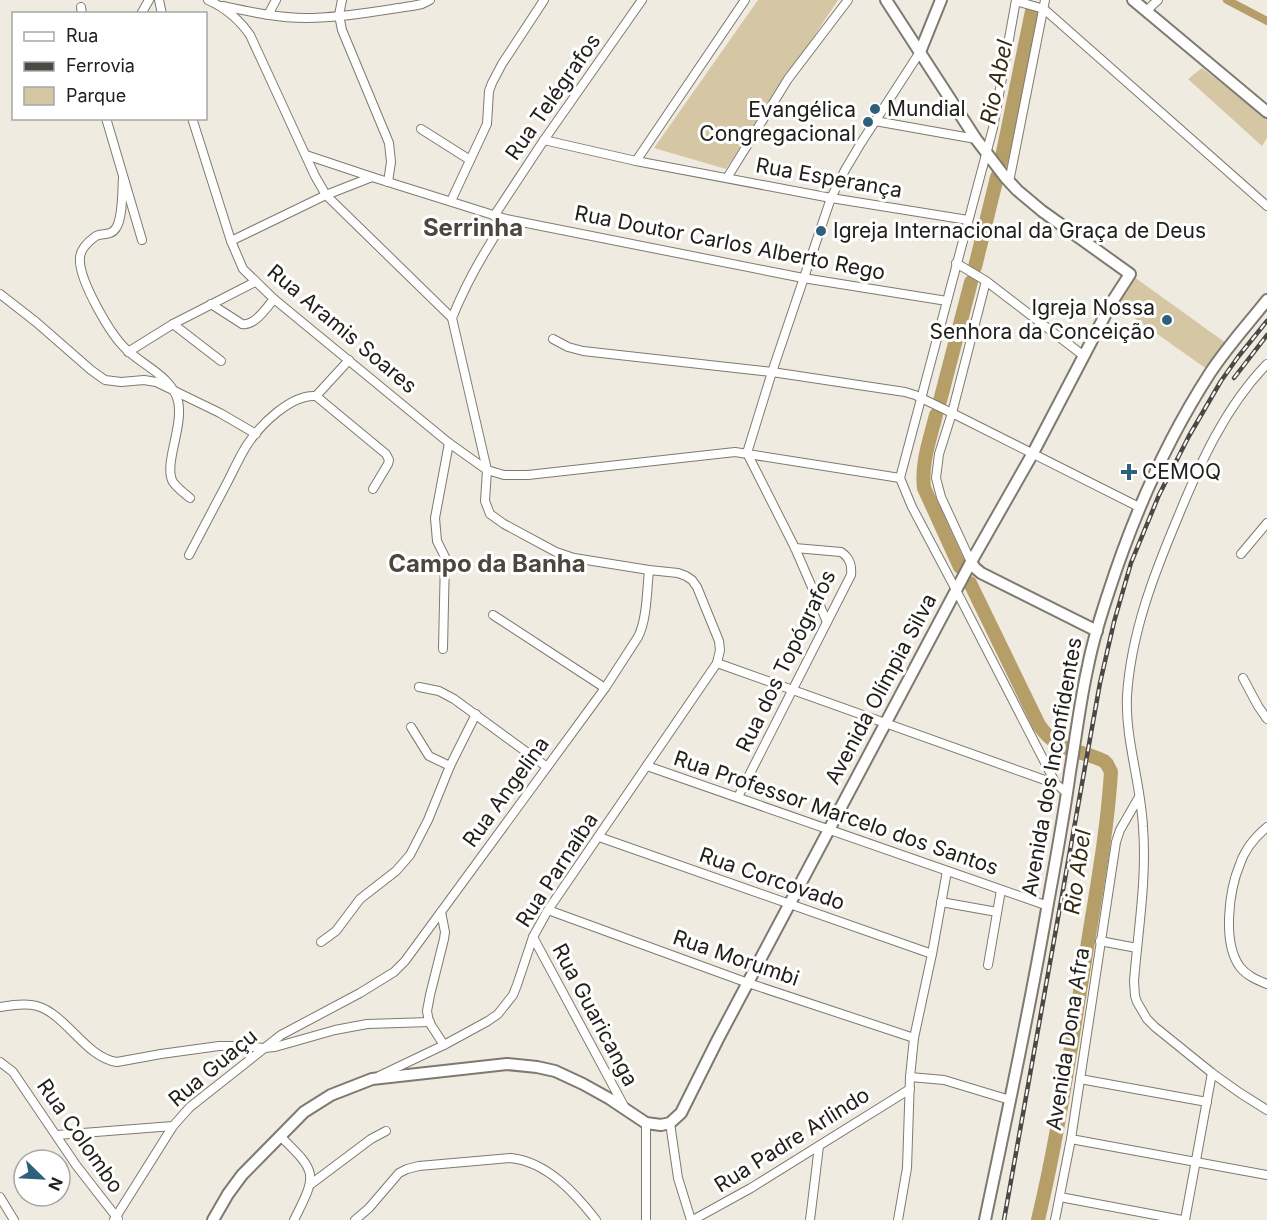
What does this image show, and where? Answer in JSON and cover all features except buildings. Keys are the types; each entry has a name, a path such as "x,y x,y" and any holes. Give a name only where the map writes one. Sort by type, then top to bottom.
{"main road":[{"path":"886,0 976,140 1007,180"},
{"path":"920,52 941,0"},
{"path":"1133,0 1267,112"},
{"name":"Avenida Olímpia Silva","path":"670,1124 681,1113 958,586 1033,453 1112,302 1130,274 1042,211 1007,180"},
{"name":"Avenida dos Inconfidentes","path":"985,1220 1048,906 1081,695 1096,630 1139,507 1163,455 1211,372 1267,300"},
{"path":"970,565 982,574 1096,630"},
{"path":"213,1220 242,1175 304,1112 331,1095 372,1079 482,1066 522,1065 555,1071 571,1078 596,1090 646,1123 670,1124"}],"street":[{"path":"268,15 276,0"},
{"path":"342,0 339,15 345,38 389,143 391,162 388,182"},
{"path":"213,2 268,15 306,18 412,6 430,0"},
{"path":"451,201 486,124 489,91 492,83 544,0"},
{"name":"Rua Telégrafos","path":"494,216 642,0"},
{"path":"636,161 745,0"},
{"path":"727,178 788,79 848,0"},
{"path":"1146,11 1158,0"},
{"path":"1056,784 958,586 912,507 900,478 947,301 959,265 968,220 989,158 1018,1 1043,5 1267,206"},
{"path":"213,2 237,18 250,35 326,195 452,318 487,470 485,496 490,514 498,521 556,552 574,558 678,573 692,580 719,641 720,650 717,663 1056,784 1067,793"},
{"path":"1007,180 1043,5"},
{"path":"827,622 795,548 747,453 831,198 845,170 920,52"},
{"path":"107,120 142,240"},
{"name":"Rua Aramis Soares","path":"193,120 231,241 243,269 274,299 449,443 487,470"},
{"path":"875,121 976,140"},
{"path":"421,129 470,160"},
{"name":"Rua Esperança","path":"544,140 636,161 831,198 968,220"},
{"name":"Rua Doutor Carlos Alberto Rego","path":"306,155 506,219 803,278 947,301"},
{"path":"231,241 326,195 372,177"},
{"path":"123,178 117,226 108,235 98,235 84,247 80,255 80,264 96,305 115,337 128,352 156,372 174,390 179,417 170,464 171,476 177,486 190,498"},
{"path":"452,318 475,270 506,219"},
{"path":"959,265 983,279 1084,356"},
{"path":"970,565 941,497 936,478 939,454 983,279"},
{"path":"128,352 173,324 255,282"},
{"path":"0,294 105,380 113,382 150,380 220,413 255,434"},
{"path":"211,304 242,324 248,325 274,299"},
{"path":"173,324 220,361"},
{"path":"553,339 568,347 583,351 772,372 905,392 1139,507"},
{"path":"316,396 349,360"},
{"path":"1267,364 1240,396 1206,454 1186,496 1142,616 1132,656 1127,699 1145,855 1134,988 1137,1002 1147,1019 1163,1035 1212,1073 1267,1110"},
{"path":"189,555 255,434 290,404 306,396 316,396 386,454 388,464 373,489"},
{"path":"443,649 445,557 437,541 435,518 449,443"},
{"path":"487,470 504,475 528,475 723,453 747,453 900,478"},
{"path":"1241,554 1265,529"},
{"name":"Rua dos Topógrafos","path":"738,797 851,575 850,560 841,552 795,548"},
{"name":"Rua Angelina","path":"342,1003 381,981 401,966 605,688 641,632 649,570"},
{"path":"494,615 605,688"},
{"name":"Rua Parnaíba","path":"372,1079 488,1021 506,1005 517,985 533,938 548,910 717,663"},
{"path":"1243,678 1267,719"},
{"path":"419,687 439,691 454,699 547,767"},
{"path":"321,942 336,931 360,899 396,871 410,855 476,714"},
{"path":"411,727 429,756 450,766"},
{"name":"Rua Professor Marcelo dos Santos","path":"647,766 1048,906"},
{"name":"Avenida Dona Afra","path":"1055,1220 1071,1139 1116,842 1120,830 1139,797"},
{"path":"1267,827 1249,846 1240,864 1229,914 1234,958 1244,972 1267,984"},
{"name":"Rua Corcovado","path":"599,837 932,954"},
{"path":"898,1220 907,1168 910,1077 914,1038 947,871"},
{"path":"988,965 1001,890"},
{"path":"941,902 997,912"},
{"name":"Rua Morumbi","path":"548,910 748,983 914,1038"},
{"path":"441,912 445,932 428,1004 428,1017 444,1045"},
{"name":"Rua Guaricanga","path":"533,938 626,1109"},
{"path":"1101,941 1137,948"},
{"name":"Rua Guaçu","path":"117,1219 173,1126 190,1107 281,1035 342,1003"},
{"path":"0,1007 31,1005 41,1007 57,1018 98,1056 114,1062 219,1046 275,1047 335,1030 367,1024 430,1022"},
{"name":"Rua Colombo","path":"0,1062 13,1072 76,1165 117,1219"},
{"path":"1060,1197 1184,1220 1197,1162 1212,1073"},
{"path":"910,1077 951,1082 1010,1100"},
{"path":"1080,1079 1208,1102"},
{"name":"Rua Padre Arlindo","path":"692,1220 751,1188 910,1089"},
{"path":"646,1123 646,1220"},
{"path":"670,1124 678,1178 692,1220"},
{"path":"57,1135 173,1126"},
{"path":"311,1184 371,1139 386,1131"},
{"path":"280,1136 303,1158 311,1175 311,1184 294,1220"},
{"path":"1071,1139 1267,1175"},
{"path":"810,1220 819,1146"},
{"path":"355,1220 369,1208 399,1173 407,1169 511,1158 531,1162 552,1175 577,1197 596,1220"},
{"path":"0,1197 14,1220"},
{"path":"367,1220 369,1208"}],"green space":[{"path":"758,0 838,0 726,169 654,148"},
{"path":"1202,68 1267,118 1267,138 1262,146 1188,79"},
{"path":"1130,274 1230,346 1211,372 1112,302"}],"waterway":[{"path":"1227,0 1267,21"},
{"name":"Rio Abel","path":"1001,162 1032,11"},
{"name":"Rio Abel","path":"975,267 997,177"},
{"name":"Rio Abel","path":"940,401 971,282"},
{"name":"Rio Abel","path":"936,415 925,460 924,488 960,567"},
{"name":"Rio Abel","path":"970,583 1039,725 1053,741 1068,749 1104,761 1111,772 1103,845 1069,1063 1038,1220"}],"railway":[{"path":"1004,1220 1100,683 1131,563 1159,495 1189,436 1221,381 1267,321"},
{"path":"1234,378 1267,335"}],"place":[{"name":"Mundial","path":"875,109"},
{"name":"Evangélica Congregacional","path":"868,122"},
{"name":"Igreja Internacional da Graça de Deus","path":"821,231"},
{"name":"Igreja Nossa Senhora da Conceição","path":"1167,320"},
{"name":"CEMOQ","path":"1129,472"}],"district":[{"name":"Serrinha","path":"473,228"},
{"name":"Campo da Banha","path":"487,564"}]}
